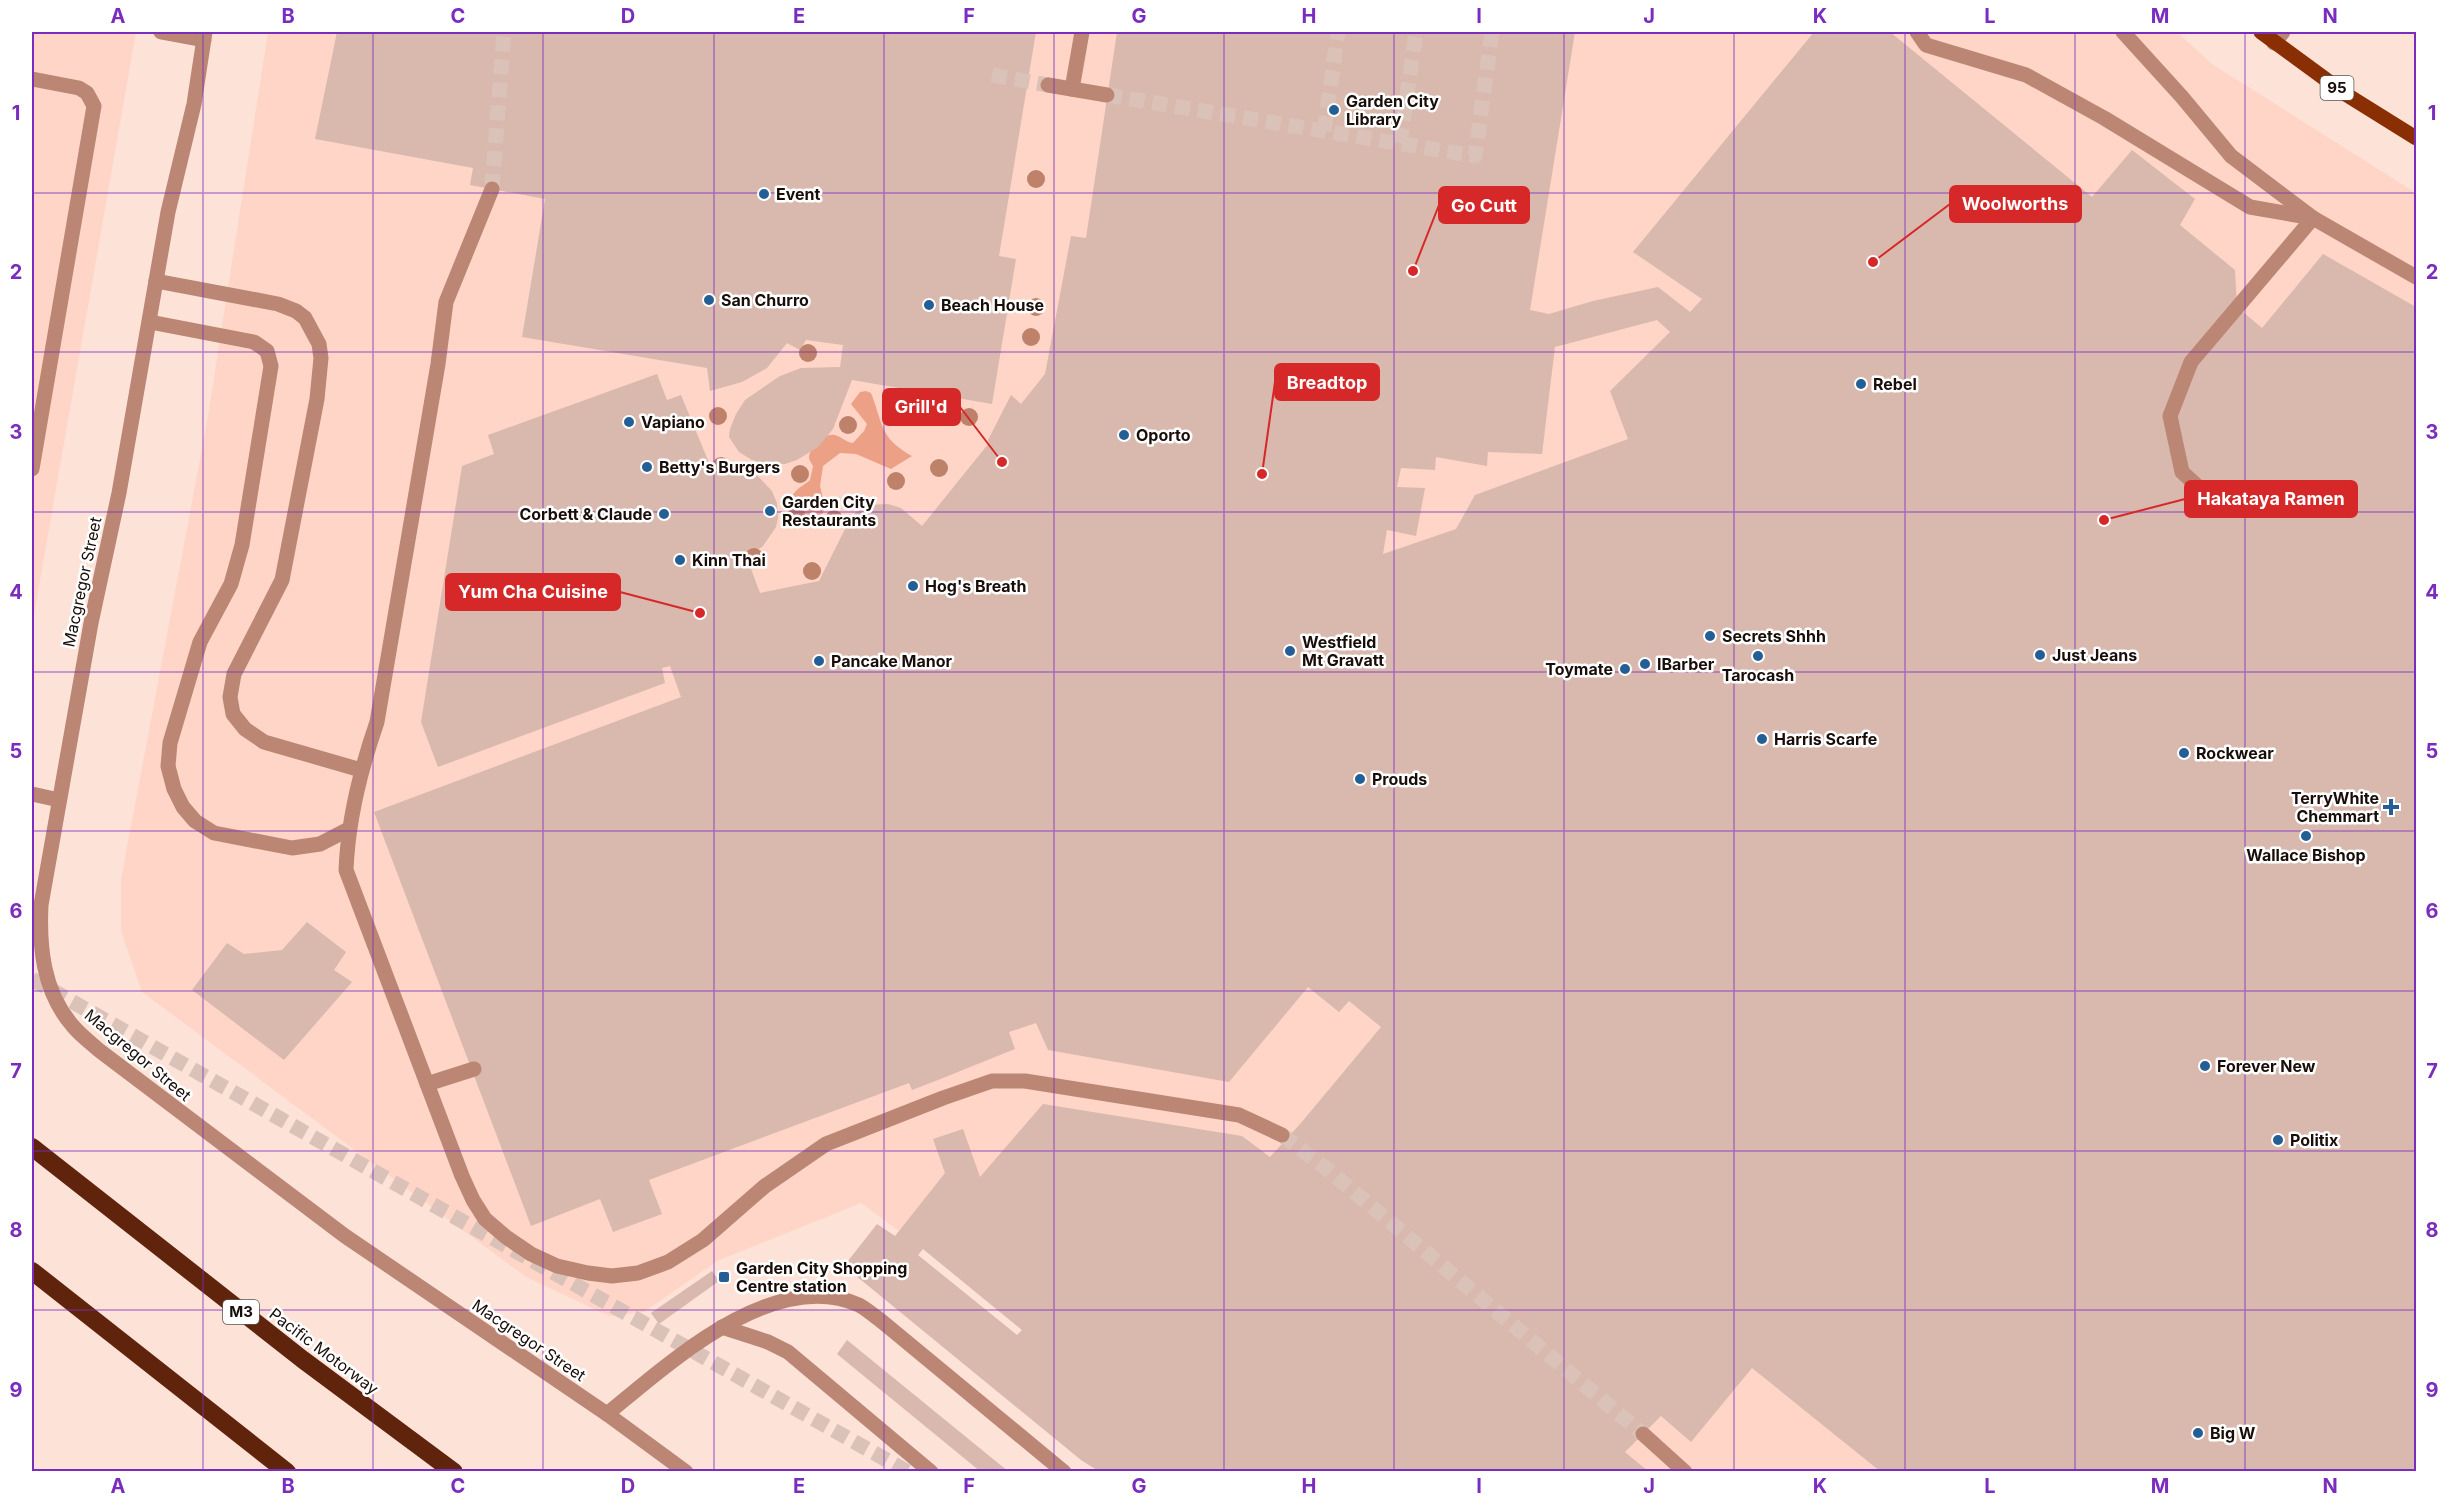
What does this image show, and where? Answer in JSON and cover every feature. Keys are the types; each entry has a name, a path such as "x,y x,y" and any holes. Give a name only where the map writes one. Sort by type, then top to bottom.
{"highway":[{"name":"Pacific Motorway","path":"32,1147 302,1359 454,1472"},
{"path":"32,1271 287,1472"}],"main road":[{"name":"95","path":"2261,32 2278,37 2347,95 2416,138"}],"street":[{"path":"161,32 205,36"},
{"path":"1072,89 1083,32"},
{"path":"1917,32 1926,45 2026,75 2104,118 2250,207 2313,218"},
{"path":"2123,32 2231,156 2313,218 2416,277"},
{"name":"Macgregor Street","path":"205,36 194,104 168,212 119,493 91,623 41,905 41,956 47,977 56,1002 72,1025 100,1051 170,1106 345,1236 607,1414 686,1472"},
{"path":"32,79 79,88 87,93 94,106 32,469"},
{"path":"1048,85 1107,95"},
{"path":"492,189 446,302 438,364 377,722 361,770 349,829 345,870 462,1176 485,1219 531,1254 557,1266 612,1276 638,1273 677,1257 703,1240 765,1186 825,1143 992,1081 1025,1081 1239,1115 1282,1135"},
{"path":"2204,492 2182,472 2170,416 2182,384 2191,362 2313,218"},
{"path":"156,281 287,308 305,318 319,344 321,358 317,399 282,580 234,674 230,698 234,714 245,729 264,742 361,770"},
{"path":"150,322 254,342 267,351 271,366 242,545 231,584 200,642 170,743 168,766 174,789 183,807 195,821 214,833 292,848 320,844 349,829"},
{"path":"32,794 59,800"},
{"path":"427,1084 474,1069"},
{"path":"607,1414 696,1343 722,1327 746,1314 786,1301 822,1297 860,1306 885,1324 1064,1472"},
{"path":"722,1327 768,1341 788,1352 931,1472"},
{"path":"1643,1434 1685,1472"}],"shaded area":[{"path":"32,32 136,32 32,626"},
{"name":"Westfield Mt Gravatt","path":"268,32 2177,32 2212,64 2416,193 2416,1471 1141,1471 1017,1335 1022,1330 923,1249 861,1203 717,1261 644,1312 609,1316 526,1277 142,992 121,931 121,879 207,422"},
{"path":"860,392 871,393 888,436 893,443 912,456 891,469 856,454 840,453 823,466 820,486 825,507 823,513 818,518 801,524 797,522 791,514 789,505 797,490 810,480 813,466 809,457 812,449 822,438 830,435 853,443 867,424 851,404"}],"building":[{"name":"Event","path":"337,32 1036,32 999,256 1016,259 992,404 852,380 833,429 818,447 797,460 785,464 765,464 752,460 739,452 729,437 736,414 745,400 780,376 801,368 840,367 843,345 806,340 800,350 787,343 767,368 742,382 710,391 707,368 522,337 545,199 470,185 473,168 315,139"},
{"name":"Westfield Mt Gravatt","path":"1117,32 1575,32 1530,310 1549,314 1593,301 1658,287 1690,312 1702,299 1633,252 1814,32 1890,32 2092,197 2132,150 2195,199 2180,225 2235,270 2237,307 2262,328 2323,254 2416,307 2416,1472 1881,1472 1752,1368 1691,1442 1661,1416 1625,1452 1649,1472 1100,1472 1081,1460 844,1266 877,1224 895,1236 945,1173 933,1139 963,1129 980,1177 1043,1104 1242,1136 1270,1157 1381,1027 1349,1001 1339,1012 1308,987 1229,1082 1048,1050 1036,1023 1009,1032 1015,1049 912,1090 909,1083 649,1180 662,1214 613,1232 600,1199 531,1226 374,812 681,697 670,666 662,668 665,683 438,767 421,722 462,466 494,454 488,435 657,374 667,400 681,395 712,470 755,473 772,491 777,503 776,527 763,546 747,558 760,593 819,581 847,525 856,512 869,505 888,504 901,508 922,526 989,443 988,440 1011,395 1021,404 1045,374 1071,236 1086,238","holes":["1657,320 1670,332 1610,391 1628,439 1475,495 1456,529 1383,554 1387,530 1416,536 1425,488 1397,487 1401,468 1435,470 1436,457 1487,466 1488,452 1542,454 1555,347","923,1249 1022,1330 1017,1335 918,1255"]},
{"path":"307,922 346,952 334,970 352,982 284,1060 192,990 227,943 244,954 282,950"},
{"path":"712,1271 719,1281 659,1324 651,1313"},
{"path":"847,1340 1009,1472 981,1472 837,1354"}],"tunnel":[{"path":"492,189 504,32"},
{"path":"1324,131 1338,32"},
{"path":"1400,143 1416,32"},
{"path":"1107,95 1475,156 1492,32"},
{"path":"992,75 1048,85"},
{"path":"32,979 908,1472"},
{"path":"1282,1135 1328,1170 1643,1434"}],"place":[{"name":"Garden City Library","path":"1334,110"},
{"name":"Event","path":"764,194"},
{"name":"Woolworths","path":"1873,262"},
{"name":"Go Cutt","path":"1413,271"},
{"name":"San Churro","path":"709,300"},
{"name":"Beach House","path":"929,305"},
{"name":"Rebel","path":"1861,384"},
{"name":"Vapiano","path":"629,422"},
{"name":"Oporto","path":"1124,435"},
{"name":"Grill'd","path":"1002,462"},
{"name":"Betty's Burgers","path":"647,467"},
{"name":"Breadtop","path":"1262,474"},
{"name":"Garden City Restaurants","path":"770,511"},
{"name":"Corbett & Claude","path":"664,514"},
{"name":"Hakataya Ramen","path":"2104,520"},
{"name":"Kinn Thai","path":"680,560"},
{"name":"Hog's Breath","path":"913,586"},
{"name":"Yum Cha Cuisine","path":"700,613"},
{"name":"Secrets Shhh","path":"1710,636"},
{"name":"Westfield Mt Gravatt","path":"1290,651"},
{"name":"Just Jeans","path":"2040,655"},
{"name":"Tarocash","path":"1758,656"},
{"name":"Pancake Manor","path":"819,661"},
{"name":"IBarber","path":"1645,664"},
{"name":"Toymate","path":"1625,669"},
{"name":"Harris Scarfe","path":"1762,739"},
{"name":"Rockwear","path":"2184,753"},
{"name":"Prouds","path":"1360,779"},
{"name":"TerryWhite Chemmart","path":"2391,807"},
{"name":"Wallace Bishop","path":"2306,836"},
{"name":"Forever New","path":"2205,1066"},
{"name":"Politix","path":"2278,1140"},
{"name":"Garden City Shopping Centre station","path":"724,1277"},
{"name":"Big W","path":"2198,1433"}]}
